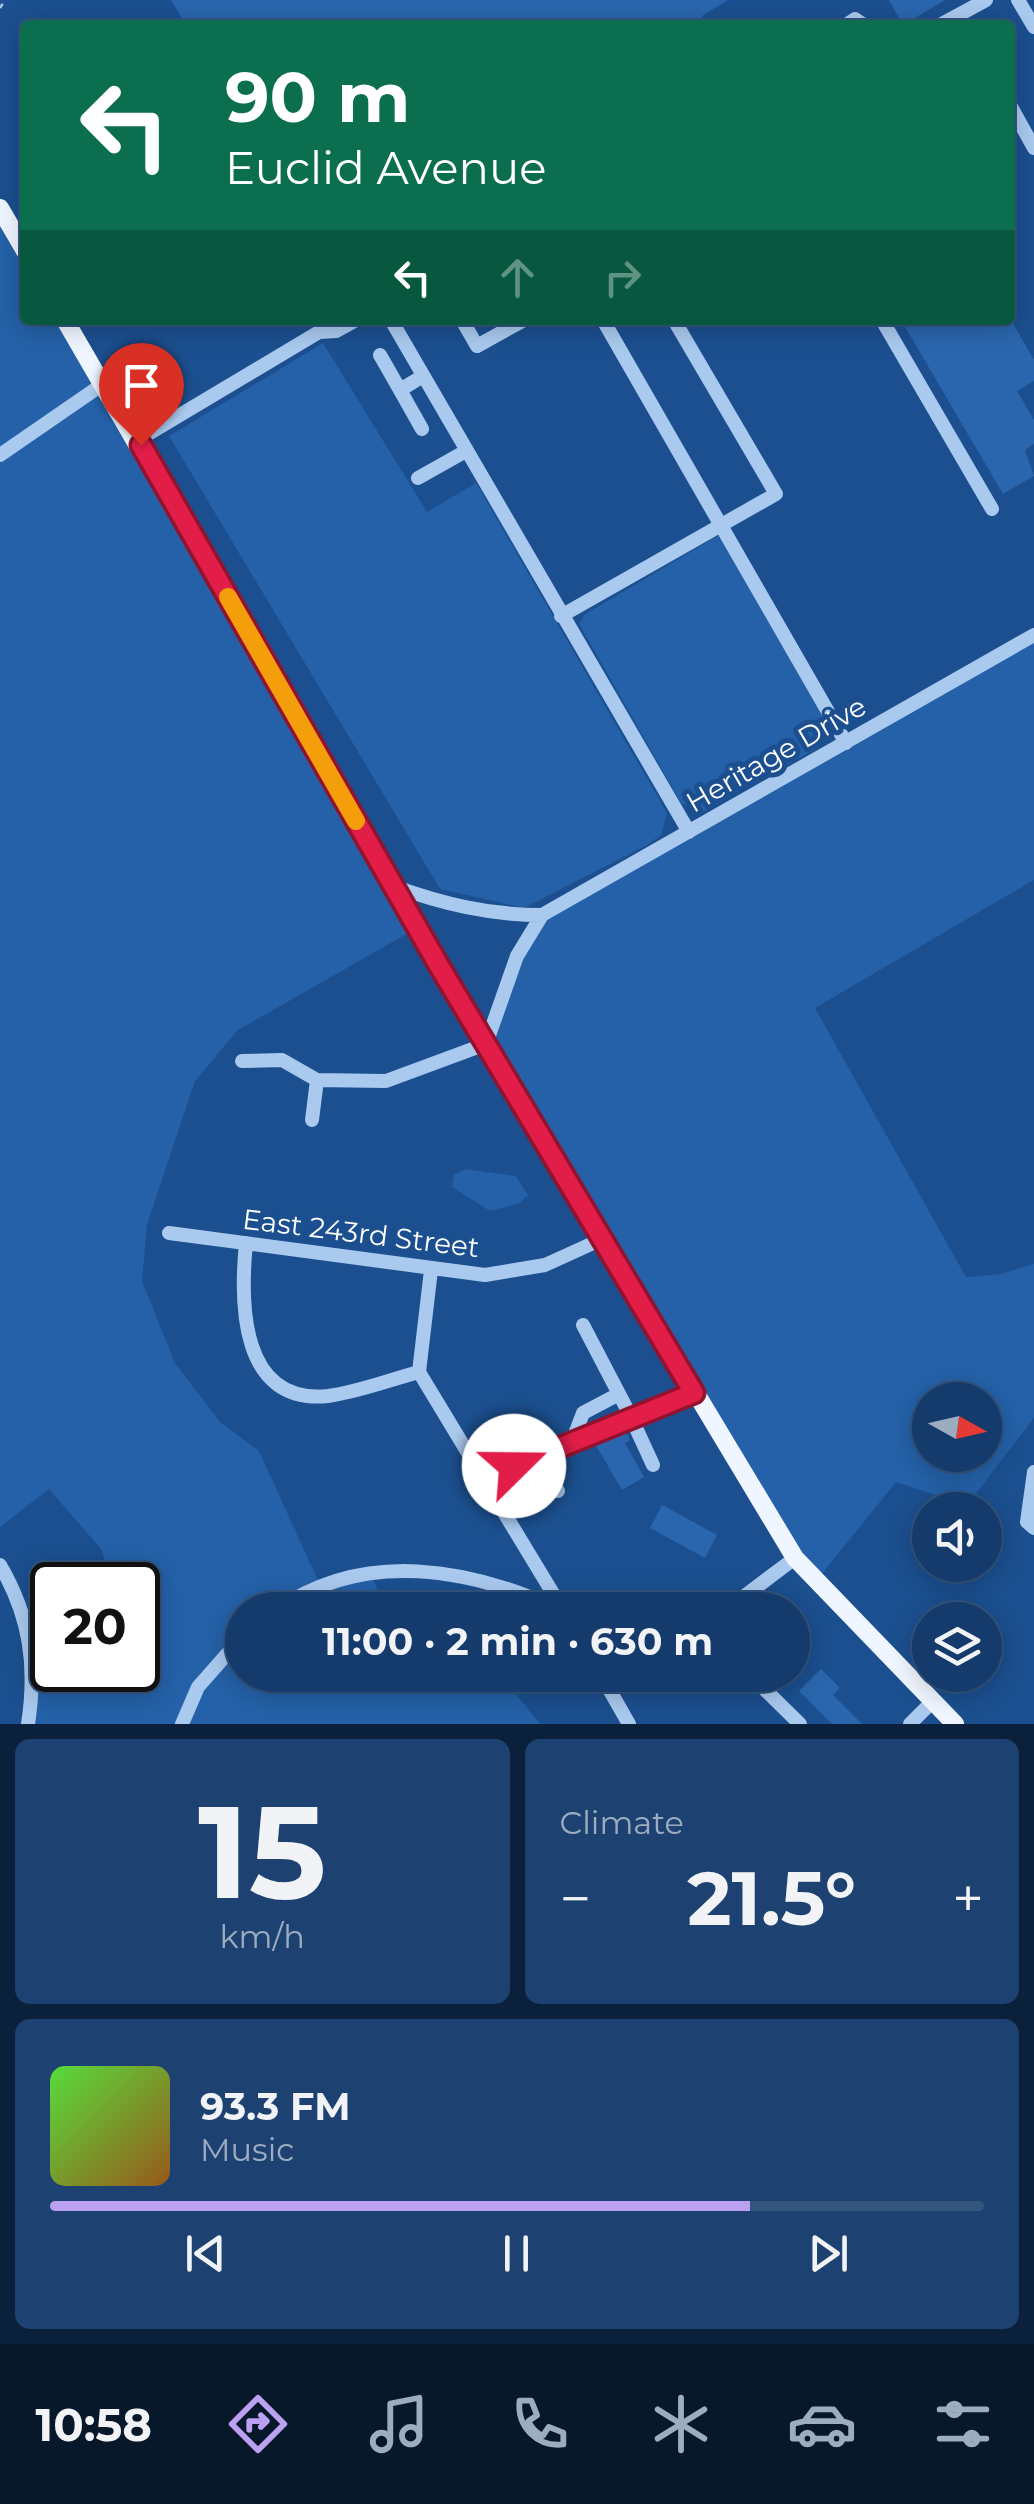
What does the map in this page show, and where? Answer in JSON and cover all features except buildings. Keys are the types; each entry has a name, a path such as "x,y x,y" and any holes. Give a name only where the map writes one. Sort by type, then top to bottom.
{"main road":[{"path":"0,208 20,242"},
{"path":"68,325 600,1240 795,1558 955,1724"}],"street":[{"path":"961,20 985,0"},
{"path":"1018,0 1034,27"},
{"path":"1015,114 1034,148"},
{"path":"138,440 319,332 336,331 347,325"},
{"path":"393,325 690,832"},
{"path":"465,325 477,346 515,325"},
{"path":"607,325 846,743"},
{"path":"560,616 776,494 677,325"},
{"path":"885,325 992,509"},
{"path":"380,355 422,428"},
{"path":"400,390 423,376"},
{"path":"0,455 103,384"},
{"path":"418,478 466,451"},
{"name":"Heritage Drive","path":"542,914 1034,635"},
{"path":"393,886 444,904 504,915 542,914"},
{"path":"242,1061 282,1060 318,1080 386,1081 486,1044 517,956 542,914"},
{"path":"312,1120 318,1080"},
{"name":"East 243rd Street","path":"169,1233 431,1270 515,1274 600,1240"},
{"path":"246,1243 241,1292 247,1330 258,1361 286,1390 325,1396 419,1372"},
{"path":"431,1270 419,1372 550,1592"},
{"path":"583,1325 653,1465"},
{"path":"481,1479 630,1415 694,1393"},
{"path":"572,1442 583,1413 619,1394"},
{"path":"538,1455 558,1491"},
{"path":"1034,1472 1027,1522 1034,1528"},
{"path":"750,1592 795,1558"},
{"path":"0,1565 20,1602 30,1643 34,1686 28,1724"},
{"path":"304,1592 370,1572 424,1570 474,1577 514,1592"},
{"path":"182,1724 198,1687 225,1657"},
{"path":"610,1692 629,1724"},
{"path":"767,1692 800,1724"},
{"path":"910,1724 932,1702"}],"path":[{"path":"0,8 5,0"}],"shaded area":[{"path":"0,208 20,242 20,325 68,325 417,928 238,1030 195,1081 147,1225 142,1281 175,1363 221,1423 259,1451 321,1587 370,1572 378,1592 225,1592 225,1692 514,1692 540,1724 28,1724 30,1692 160,1692 160,1562 106,1562 101,1549 49,1489 0,1527"},
{"path":"323,343 427,512 476,483 667,813 661,835 647,845 524,908 440,889 169,436"},
{"path":"719,535 829,721 825,740 816,749 702,812 681,803 579,624 584,615"},
{"path":"1034,635 1034,880 815,1008 966,1277 1001,1274 1034,1264 1034,1418 1002,1460 1002,1382 912,1382 912,1472 992,1472 977,1492 927,1492 896,1482 816,1581 486,1044 542,915"},
{"path":"465,1169 516,1176 528,1195 518,1204 490,1211 452,1187 454,1175"}],"slow traffic":[{"path":"228,597 356,821"}],"route":[{"path":"141,445 438,964 694,1393 630,1415 514,1466"}]}
